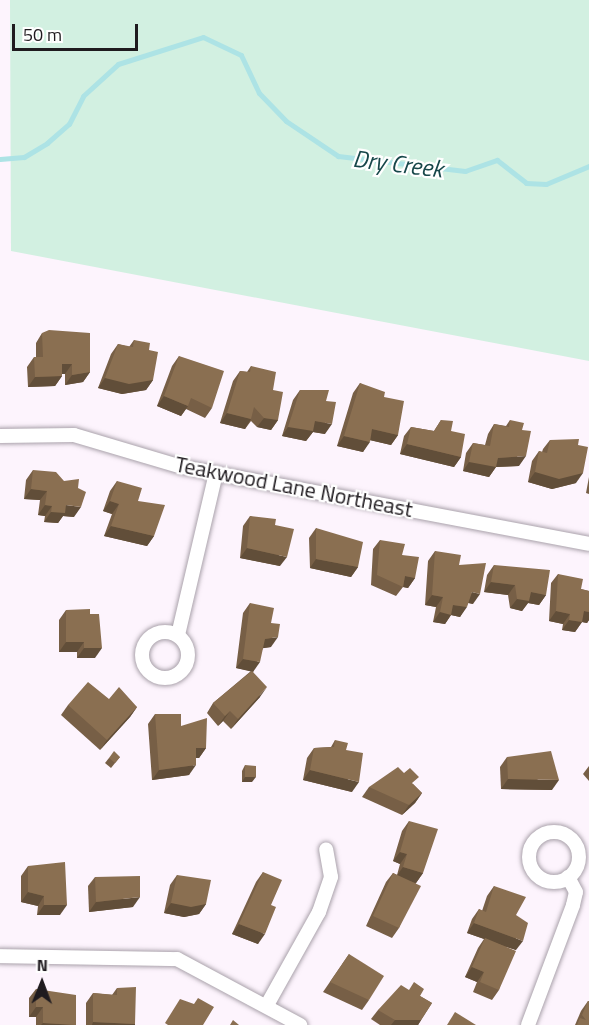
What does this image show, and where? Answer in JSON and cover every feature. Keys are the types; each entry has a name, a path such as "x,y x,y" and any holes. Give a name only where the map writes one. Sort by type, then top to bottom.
{"street":[{"name":"Teakwood Lane Northeast","path":"0,436 74,435 216,473 589,544"},
{"path":"178,635 216,473"},
{"path":"267,1005 319,912 331,877 326,849"},
{"path":"528,1025 573,905 576,892 568,877"},
{"path":"0,956 177,959 267,1005 300,1025"}],"green space":[{"path":"10,0 589,0 589,361 11,251"}],"building":[{"path":"49,330 90,333 90,372 72,375 72,364 62,364 62,376 35,377 34,357 43,357 42,333"},
{"path":"134,340 150,343 149,350 158,352 153,380 129,384 105,378 118,344 133,347"},
{"path":"179,356 224,371 212,408 191,398 188,406 164,396"},
{"path":"251,366 276,372 273,390 283,392 278,420 264,418 254,407 251,419 227,413 240,371 250,372"},
{"path":"360,383 385,392 384,397 404,401 398,435 372,429 370,442 344,436"},
{"path":"300,390 329,390 326,401 336,402 332,424 315,421 313,431 288,427"},
{"path":"441,420 453,421 451,431 465,434 461,457 407,444 411,427 434,431"},
{"path":"510,420 524,423 522,430 531,431 526,456 498,458 496,467 469,462 473,443 490,446 494,424 509,427"},
{"path":"579,439 578,445 588,447 583,473 559,479 535,472 539,451 547,453 550,440"},
{"path":"33,470 56,472 64,481 79,479 78,488 86,492 81,507 66,505 65,513 51,512 52,506 45,505 47,491 31,489"},
{"path":"117,481 142,488 138,501 165,505 154,536 111,526 119,504 110,501"},
{"path":"250,516 276,519 275,525 294,529 287,557 247,548"},
{"path":"316,528 363,542 358,567 316,559"},
{"path":"380,540 405,544 402,555 419,557 415,578 405,576 403,587 377,575"},
{"path":"435,551 461,555 459,565 486,563 480,594 472,592 467,607 453,605 451,615 440,612 443,597 432,595"},
{"path":"494,565 550,570 546,595 531,592 529,601 517,599 515,585 491,582"},
{"path":"558,574 583,579 581,589 589,591 589,612 584,611 582,622 569,620 570,614 556,611"},
{"path":"250,603 274,608 271,623 280,624 278,637 265,639 260,662 243,659"},
{"path":"90,609 90,614 99,614 102,648 84,648 84,642 66,642 66,610"},
{"path":"252,671 267,687 238,719 230,711 225,716 213,703"},
{"path":"88,682 109,699 119,687 137,707 107,740 68,705"},
{"path":"155,714 181,714 181,726 207,718 206,748 196,748 196,765 159,770"},
{"path":"335,740 348,743 346,750 363,753 359,782 310,770 314,748 334,747"},
{"path":"114,751 120,757 115,763 109,758"},
{"path":"551,751 559,780 508,779 507,757"},
{"path":"245,765 256,766 256,777 245,777"},
{"path":"398,767 404,773 410,768 419,777 412,783 422,793 409,805 369,787"},
{"path":"409,821 438,829 423,873 403,867 407,854 400,852"},
{"path":"65,862 67,905 44,905 44,896 28,892 28,866"},
{"path":"263,872 282,880 271,905 276,907 265,934 239,924"},
{"path":"393,873 421,886 399,928 373,916"},
{"path":"177,875 211,880 206,904 191,907 171,903"},
{"path":"140,876 140,897 96,902 95,877"},
{"path":"494,886 526,897 516,915 528,923 523,941 474,923 479,909 486,912"},
{"path":"485,938 516,951 499,990 480,982 484,972 472,967"},
{"path":"349,954 384,976 369,1000 330,982"},
{"path":"414,982 424,989 420,996 432,1003 421,1020 395,1020 378,1010 401,985 409,990"},
{"path":"136,987 135,1024 93,1022 93,993 117,995 117,988"},
{"path":"36,989 76,995 76,1025 43,1023 43,1007 36,1007"},
{"path":"198,998 214,1007 203,1025 168,1025 165,1023 180,999 194,1004"},
{"path":"588,1001 589,1025 577,1025 580,1018 586,1020 582,1015"},
{"path":"455,1012 476,1025 447,1025"}],"waterway":[{"name":"Dry Creek","path":"0,159 24,157 47,143 69,124 83,96 118,64 203,37 241,55 259,93 286,121 338,156 465,171 497,160 526,183 546,184 589,166"}]}
